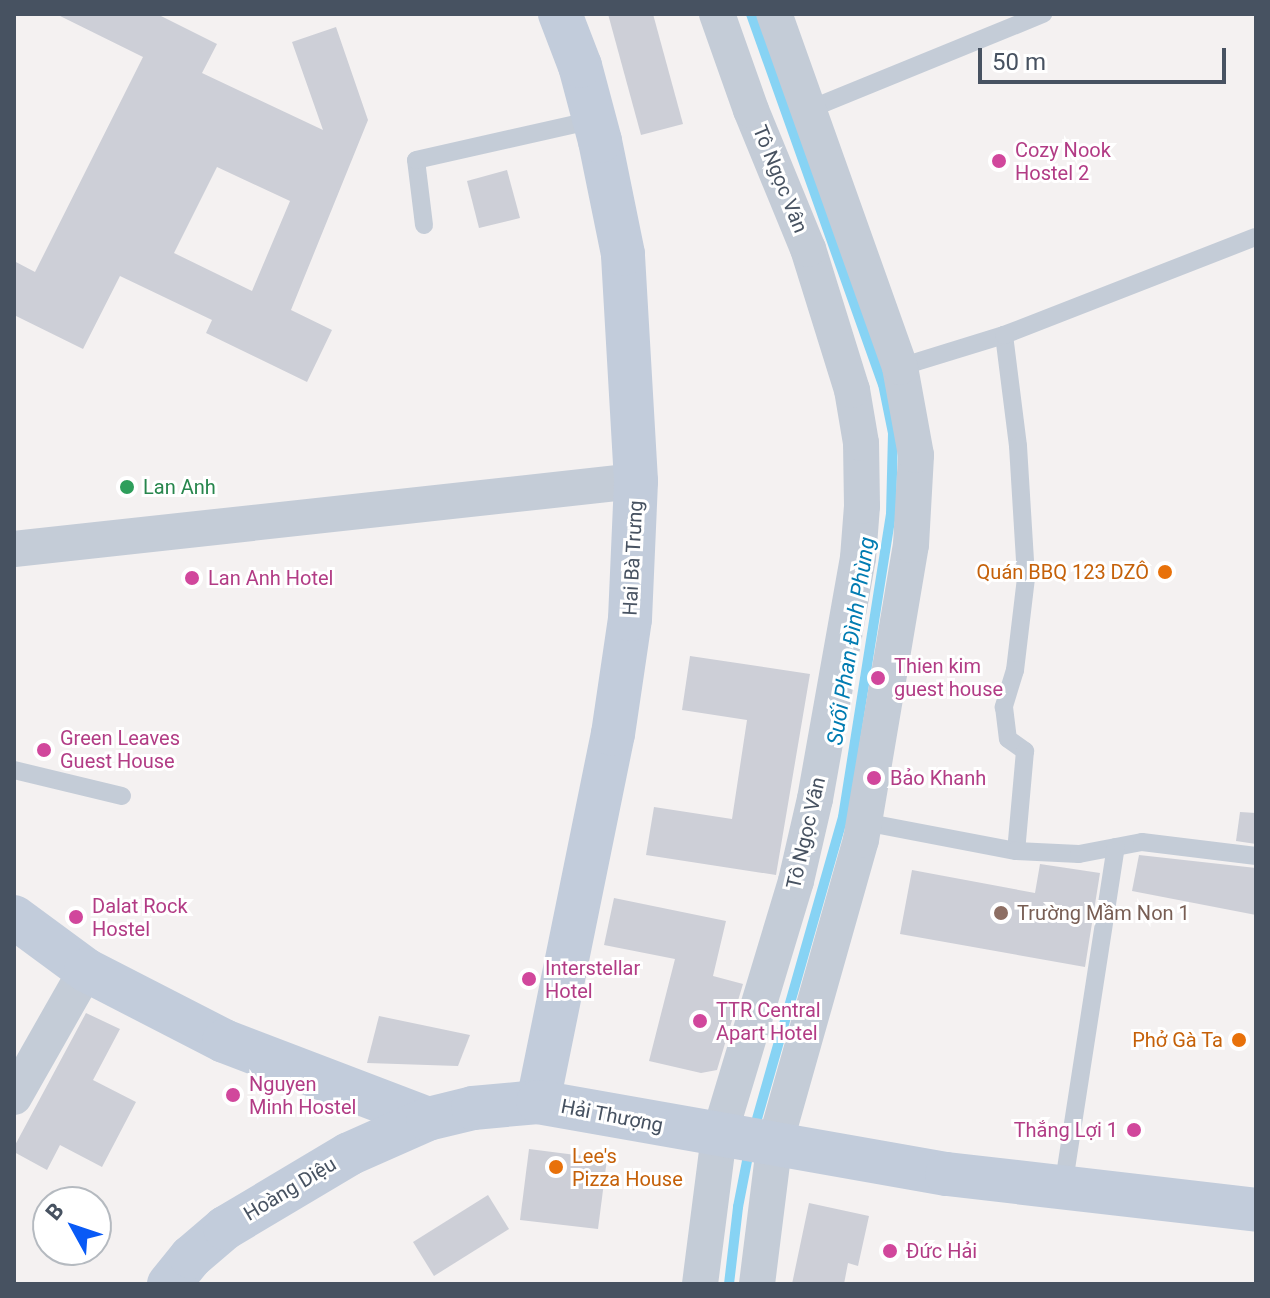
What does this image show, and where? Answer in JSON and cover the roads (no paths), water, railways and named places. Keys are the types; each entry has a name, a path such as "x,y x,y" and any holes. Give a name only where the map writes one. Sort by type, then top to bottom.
{"street":[{"name":"Hai Bà Trưng","path":"538,1102 613,734 630,619 636,481 623,254 580,66 560,14"},
{"name":"Tô Ngọc Vân","path":"700,1284 719,1136 796,881 815,799 858,558 862,506 861,443 852,390 808,249 751,110 717,14"},
{"path":"757,1284 774,1147 864,822 911,545 916,455 900,367 774,14"},
{"path":"14,549 636,481"},
{"path":"14,917 86,970 224,1041 428,1119"},
{"path":"14,1097 86,970"},
{"name":"Hải Thượng","path":"428,1119 473,1108 538,1102 774,1147 1063,1189 1256,1210"},
{"name":"Hoàng Diệu","path":"169,1284 191,1257 225,1228 349,1154 428,1119"}],"lane":[{"path":"810,109 1043,14"},
{"path":"424,225 416,160 594,120"},
{"path":"900,367 1004,335 1256,237"},
{"path":"1004,335 1018,446 1026,578 1015,670 1004,707 1008,739 1025,751 1016,851"},
{"path":"14,770 122,796"},
{"path":"864,822 1016,851 1079,854 1142,842 1256,856"},
{"path":"1063,1189 1116,847"}],"waterway":[{"name":"Suối Phan Đình Phùng","path":"751,14 883,384 893,433 891,514 843,817 753,1132"},
{"name":"Suối Phan Đình Phùng","path":"729,1284 738,1207 749,1151"}],"place":[{"name":"Cozy Nook Hostel 2","path":"999,161"},
{"name":"Lan Anh","path":"127,487"},
{"name":"Quán BBQ 123 DZÔ","path":"1165,572"},
{"name":"Lan Anh Hotel","path":"192,578"},
{"name":"Thien kim guest house","path":"878,678"},
{"name":"Green Leaves Guest House","path":"44,750"},
{"name":"Bảo Khanh","path":"874,778"},
{"name":"Trường Mầm Non 1","path":"1001,913"},
{"name":"Dalat Rock Hostel","path":"76,917"},
{"name":"Interstellar Hotel","path":"529,979"},
{"name":"TTR Central Apart Hotel","path":"700,1021"},
{"name":"Phở Gà Ta","path":"1239,1040"},
{"name":"Nguyen Minh Hostel","path":"233,1095"},
{"name":"Thắng Lợi 1","path":"1134,1130"},
{"name":"Lee's Pizza House","path":"556,1167"},
{"name":"Đức Hải","path":"890,1251"}]}
